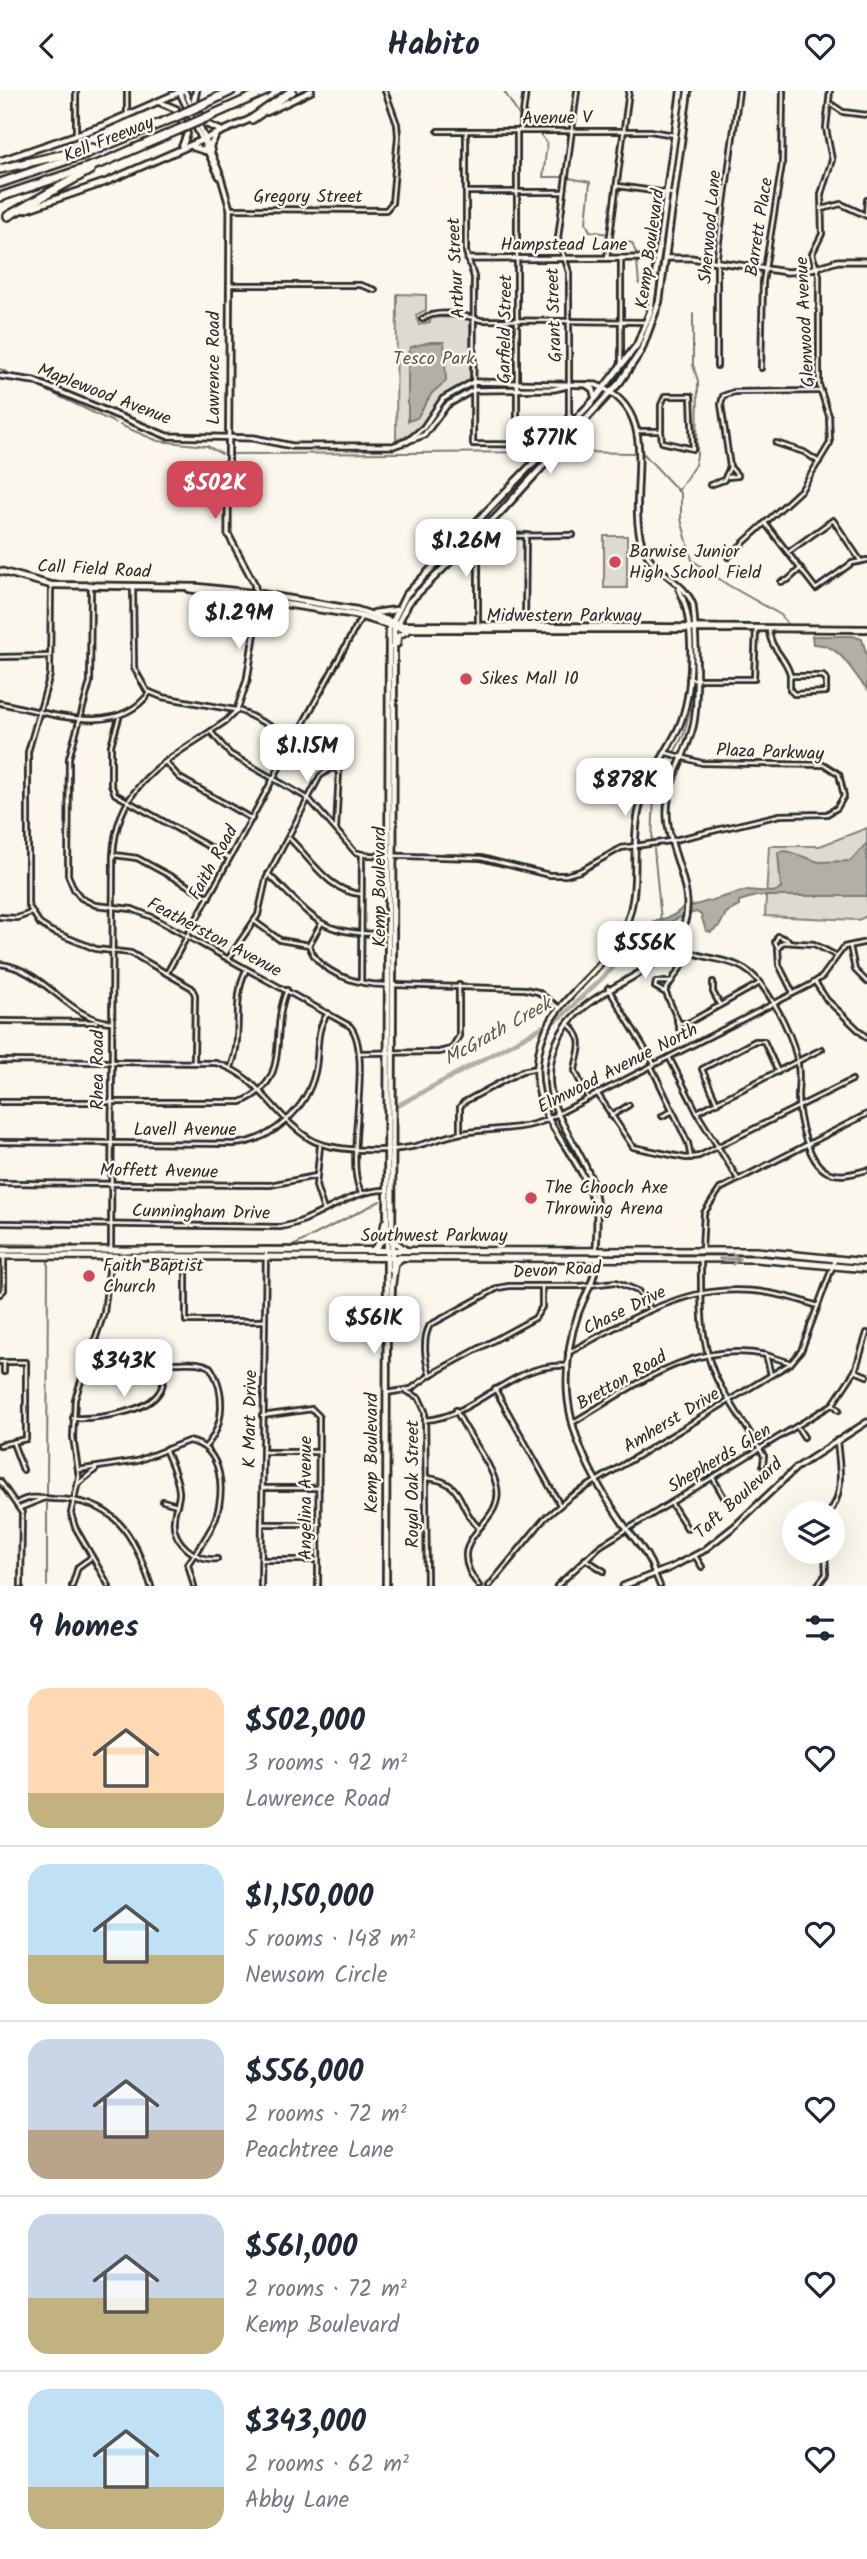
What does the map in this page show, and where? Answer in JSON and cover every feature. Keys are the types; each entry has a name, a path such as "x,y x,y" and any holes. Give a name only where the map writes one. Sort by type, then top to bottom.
{"highway":[{"name":"Kell Freeway","path":"0,183 113,143 231,91"},
{"name":"Kell Freeway","path":"0,197 104,162 266,91"},
{"path":"252,118 292,91"},
{"path":"0,169 113,143"},
{"path":"4,217 104,162"}],"main road":[{"path":"167,98 172,91"},
{"path":"0,161 76,135 181,91"},
{"path":"196,91 194,101 204,123 220,132"},
{"path":"4,217 106,183 311,91"},
{"name":"Kemp Boulevard","path":"386,1586 389,1250 385,1221 386,934 393,625 397,609 406,595 564,433 610,391 637,359 654,323 678,135 681,91"},
{"name":"Kemp Boulevard","path":"678,135 688,91"},
{"path":"157,102 176,109 187,134 179,151"},
{"path":"211,152 212,143 220,132"},
{"path":"188,147 205,151"},
{"name":"Kemp Boulevard","path":"389,1250 394,1190 393,625 409,602 513,499 621,369 647,322 662,258"},
{"path":"647,322 654,323"},
{"path":"587,385 594,392 595,399"},
{"path":"506,493 513,499"},
{"name":"Call Field Road","path":"0,571 51,585 188,589 258,596 322,607 393,625"},
{"name":"Call Field Road","path":"322,607 368,613 393,625"},
{"path":"368,613 387,614 397,609"},
{"name":"Midwestern Parkway","path":"393,625 525,628"},
{"name":"Midwestern Parkway","path":"393,625 415,630 867,629"},
{"path":"395,655 398,636 403,632 415,630"},
{"path":"386,934 394,934"},
{"path":"386,985 394,985"},
{"path":"369,1250 380,1245 385,1221"},
{"path":"392,1230 396,1243 406,1250"},
{"name":"Southwest Parkway","path":"2,1253 265,1255 406,1250 499,1254"},
{"name":"Southwest Parkway","path":"319,1254 404,1257 702,1251 797,1253 867,1262"},
{"path":"797,1253 797,1261"},
{"name":"Southwest Parkway","path":"596,1254 797,1261 867,1269"},
{"name":"Kemp Boulevard","path":"387,1319 391,1313 392,1284 389,1257"},
{"path":"392,1284 396,1263 404,1257"}],"street":[{"path":"76,91 76,135"},
{"path":"127,91 127,115"},
{"name":"Lawrence Road","path":"181,91 211,152 230,209 228,534 258,596"},
{"name":"Gregory Street","path":"230,209 386,209 392,203 398,137 397,124 385,91"},
{"name":"Garfield Street","path":"517,445 517,132 522,129 526,91"},
{"name":"Grant Street","path":"564,433 569,414 569,272 558,238 577,91"},
{"path":"607,258 629,91"},
{"name":"Sherwood Lane","path":"717,366 718,262 739,91"},
{"name":"Barrett Place","path":"761,368 763,282 782,164 783,91"},
{"name":"Glenwood Avenue","path":"728,557 802,489 830,443 831,431 821,391 816,267 812,251 822,235 821,194 832,160 826,128 830,91"},
{"path":"830,103 843,112 867,115"},
{"name":"Avenue V","path":"438,131 624,131 678,135"},
{"name":"Arthur Street","path":"466,132 468,259 474,271 473,445 517,445"},
{"name":"Lawrence Road","path":"203,140 205,151 220,177"},
{"path":"617,186 671,193"},
{"path":"466,192 564,192"},
{"path":"822,209 841,204 867,216 867,200"},
{"path":"621,258 621,369"},
{"name":"Hampstead Lane","path":"468,259 662,258 796,271 838,261 867,261"},
{"path":"229,285 360,285 374,290"},
{"path":"422,319 428,315 473,316 481,320 647,322"},
{"name":"Maplewood Avenue","path":"0,376 34,381 167,436 228,436 292,446 383,447 407,442 424,435 455,398 473,390"},
{"path":"407,442 424,427 443,399 473,382 587,385 610,391 627,407 637,431 640,537 652,563 678,587 688,608 692,629 695,718 667,803 670,841 686,886 687,916 676,942 661,957 608,988 568,1024 555,1048 549,1074 550,1097 556,1115 587,1170 595,1202 596,1254 590,1285 577,1318 568,1353 567,1390 572,1423 582,1452 597,1480 627,1529 648,1554 660,1586"},
{"path":"473,390 569,385"},
{"path":"710,485 727,476 730,467 721,404 723,396 744,392 821,391"},
{"path":"665,396 691,396 693,449 662,442 661,431 661,405 665,396"},
{"path":"569,414 577,423"},
{"path":"637,431 661,431"},
{"path":"776,443 804,452 819,462"},
{"path":"517,445 552,445"},
{"path":"727,476 736,479 738,476 730,467"},
{"path":"789,551 833,520 860,560"},
{"path":"764,523 789,551 816,589 860,560 867,561"},
{"path":"470,531 485,543"},
{"path":"525,628 526,535"},
{"path":"478,625 478,558 485,543 499,536 573,535"},
{"path":"780,582 788,580 802,568"},
{"path":"51,585 48,684 38,710 28,753 27,894 31,913 40,924 51,931 96,949 131,953 188,985 194,993 194,1061"},
{"name":"Featherston Avenue","path":"91,586 90,682 69,758 68,875 81,898 95,905 142,913 287,990 353,1030 358,1053 357,1149 358,1181 362,1193"},
{"path":"133,587 134,668 138,680 150,692 162,697 237,710 295,739"},
{"path":"237,710 247,680 258,596"},
{"name":"Faith Road","path":"167,973 362,616"},
{"path":"692,679 755,678 756,628"},
{"path":"769,628 772,646 784,659 792,693 823,695 826,692 824,677 790,676"},
{"path":"0,657 50,656"},
{"path":"595,1202 583,1174 546,1120 538,1092 537,1068 551,1018 558,1007 607,956 623,931 635,894 639,808 648,784 682,720 692,679"},
{"path":"0,703 97,720 118,718 138,707 150,692"},
{"name":"Rhea Road","path":"72,1499 78,1484 73,1418 75,1399 107,1298 111,1254 113,855 116,829 126,801 143,778 211,732 237,710"},
{"path":"118,718 111,745 111,784 116,794 231,858"},
{"path":"211,732 230,754 309,799 351,849 362,854 361,982"},
{"name":"Plaza Parkway","path":"362,854 481,858 561,876 580,871 621,848 670,841 780,815 827,814 837,808 844,796 839,774 825,765 702,763 680,759 666,752"},
{"path":"165,762 180,778 252,819"},
{"path":"228,959 262,906 268,874 324,771 329,768 337,769 339,824 336,829"},
{"path":"288,837 335,886 349,893 361,894"},
{"path":"113,855 137,858 209,897"},
{"path":"268,874 321,925 338,932 386,934"},
{"path":"0,917 17,918 31,913"},
{"path":"254,921 279,940 309,945"},
{"path":"321,925 309,945 313,957 321,965 361,982 386,985"},
{"path":"793,993 779,965 775,942 778,936 788,941 814,944 836,955"},
{"path":"778,948 788,941"},
{"path":"676,942 691,952 734,963 760,983 791,1039 798,1062 798,1107 808,1144 817,1162 826,1171 840,1174 867,1170"},
{"path":"867,942 849,945 836,955 815,982 827,1000 867,1038"},
{"path":"849,945 855,970 867,982"},
{"path":"665,993 669,982 682,969 691,952"},
{"path":"0,964 33,974 96,1022"},
{"path":"231,1067 237,1047 237,998 246,969"},
{"path":"669,982 656,982 656,986 665,993 680,1032 688,1023 760,983"},
{"path":"713,982 713,992 720,1005"},
{"name":"Elmwood Avenue North","path":"321,1144 357,1149 413,1147 460,1133 524,1128 556,1115 815,982"},
{"path":"394,985 529,989 558,1007"},
{"path":"358,1053 439,1052 454,1046 459,1036 459,985"},
{"path":"608,988 653,1065 688,1143 691,1158"},
{"path":"0,1102 233,1104 248,1099 261,1090 275,1069 278,1012 287,990"},
{"name":"Lavell Avenue","path":"0,1142 241,1143 268,1134 288,1118 311,1088 316,1068 318,1034 328,1013"},
{"path":"0,1021 112,1022"},
{"path":"677,1021 688,1023"},
{"path":"568,1024 581,1040 582,1051 575,1071 588,1098"},
{"path":"717,1103 702,1069 755,1041 764,1041 778,1072"},
{"path":"697,1112 822,1049"},
{"path":"668,1057 697,1112 738,1179"},
{"path":"0,1061 194,1061 231,1067 245,1075 308,1137 321,1144 316,1176 317,1195 324,1210"},
{"path":"460,1133 460,1107 464,1102 522,1070 537,1068"},
{"path":"597,1093 633,1147 691,1158 852,1080"},
{"path":"611,1116 629,1105"},
{"path":"662,1116 673,1111"},
{"path":"763,1465 760,1450 717,1378 703,1330 702,1226 707,1205 720,1189 867,1114"},
{"name":"Moffett Avenue","path":"0,1183 270,1185 316,1176"},
{"name":"Cunningham Drive","path":"0,1223 280,1227 304,1221 362,1193 394,1190"},
{"path":"0,1294 4,1290 2,1253"},
{"path":"186,1254 186,1321 265,1321"},
{"name":"K Mart Drive","path":"261,1586 265,1255"},
{"path":"791,1363 801,1350 836,1257"},
{"name":"Devon Road","path":"430,1375 425,1355 426,1335 430,1325 498,1288 590,1285 608,1281 623,1283 641,1294 650,1308"},
{"path":"386,1392 406,1391 430,1375 535,1318 542,1307 542,1286"},
{"name":"Chase Drive","path":"568,1353 650,1308 701,1294 760,1292 818,1306"},
{"name":"Shepherds Glen","path":"557,1586 586,1559 627,1529 833,1404 855,1371 867,1333"},
{"path":"95,1341 124,1361 163,1364 202,1362 214,1373 221,1414 216,1434 205,1447"},
{"name":"Bretton Road","path":"572,1423 663,1370 709,1353 748,1351 791,1363"},
{"path":"766,1355 771,1375"},
{"path":"0,1445 26,1439 26,1362 2,1362 4,1371"},
{"name":"Amherst Drive","path":"489,1586 532,1532 560,1505 791,1363"},
{"path":"73,1418 109,1415 152,1401 163,1386 163,1364"},
{"path":"426,1420 456,1410 533,1369 567,1366"},
{"path":"855,1371 867,1376"},
{"path":"495,1389 560,1505"},
{"name":"Royal Oak Street","path":"406,1391 422,1401 426,1420 427,1586"},
{"path":"833,1404 839,1410"},
{"name":"Angelina Avenue","path":"262,1416 317,1410 318,1586"},
{"path":"456,1410 497,1489 495,1505 469,1542 466,1558 470,1573 480,1586"},
{"name":"Taft Boulevard","path":"624,1586 695,1556 736,1525 796,1468 867,1422"},
{"path":"798,1427 804,1437"},
{"path":"837,1440 840,1488 838,1501"},
{"path":"78,1470 137,1461 188,1441 205,1447 218,1471 219,1504 214,1524 188,1564 194,1586"},
{"path":"13,1443 23,1471"},
{"path":"165,1449 178,1484 174,1529 184,1546 195,1554 209,1560 217,1559"},
{"path":"263,1452 319,1452"},
{"path":"78,1484 96,1469"},
{"path":"426,1478 443,1481 454,1487 478,1527"},
{"path":"713,1478 725,1499"},
{"path":"0,1481 20,1508 21,1586"},
{"path":"262,1488 319,1488"},
{"path":"17,1503 33,1496 44,1499 72,1499 99,1506 115,1517 142,1559 151,1586"},
{"path":"20,1508 44,1499"},
{"path":"72,1499 72,1520 109,1586"},
{"path":"163,1501 177,1506"},
{"path":"671,1503 687,1528"},
{"path":"262,1524 319,1524"},
{"path":"695,1556 702,1567"},
{"path":"72,1586 78,1567 92,1557"},
{"path":"586,1559 604,1571"},
{"path":"261,1560 318,1560"},
{"path":"817,1586 826,1574 826,1564"}],"green space":[{"name":"Tesco Park","path":"397,294 426,295 426,310 416,315 419,325 430,322 431,317 470,318 470,381 447,396 417,429 396,440"},
{"name":"Barwise Junior High School Field","path":"604,536 627,536 627,588 604,588"},
{"path":"867,828 867,916 858,920 765,916 769,846 820,846"}],"shaded area":[{"path":"444,342 446,381 432,393 417,418 408,421 408,353 411,347"},
{"path":"812,636 853,636 862,639 867,656 867,689 838,653 823,645 813,644"},
{"path":"867,843 867,896 756,896 739,901 739,906 726,913 720,925 711,932 706,931 701,915 696,912 661,925 645,927 681,909 747,890 773,892 781,889 778,852 786,851 819,862 850,861"}],"waterway":[{"path":"504,91 520,117"},
{"path":"525,122 534,128"},
{"path":"540,134 547,143 543,177 563,177"},
{"path":"569,178 590,182 586,223 590,231 608,234"},
{"path":"614,239 632,243 636,253"},
{"path":"637,262 639,284"},
{"path":"678,491 695,465 697,455 698,381 693,365 693,314"},
{"path":"0,369 14,376"},
{"path":"29,382 115,423"},
{"path":"120,425 158,441 207,446 222,454"},
{"path":"234,454 540,452"},
{"path":"573,452 634,453"},
{"path":"644,454 681,494 681,519 692,560 728,585 781,615 787,623"},
{"path":"675,751 684,734 691,705"},
{"path":"652,840 654,795 667,766"},
{"path":"654,849 661,921"},
{"name":"McGrath Creek","path":"399,1105 561,1017 623,958 649,926"},
{"path":"154,1246 293,1246 380,1201"},
{"path":"0,1244 73,1245"},
{"path":"47,1495 48,1260"},
{"path":"47,1503 47,1586"}],"place":[{"name":"Barwise Junior High School Field","path":"615,562"},
{"name":"Sikes Mall 10","path":"466,679"},
{"name":"The Chooch Axe Throwing Arena","path":"531,1198"},
{"name":"Faith Baptist Church","path":"89,1276"}]}
